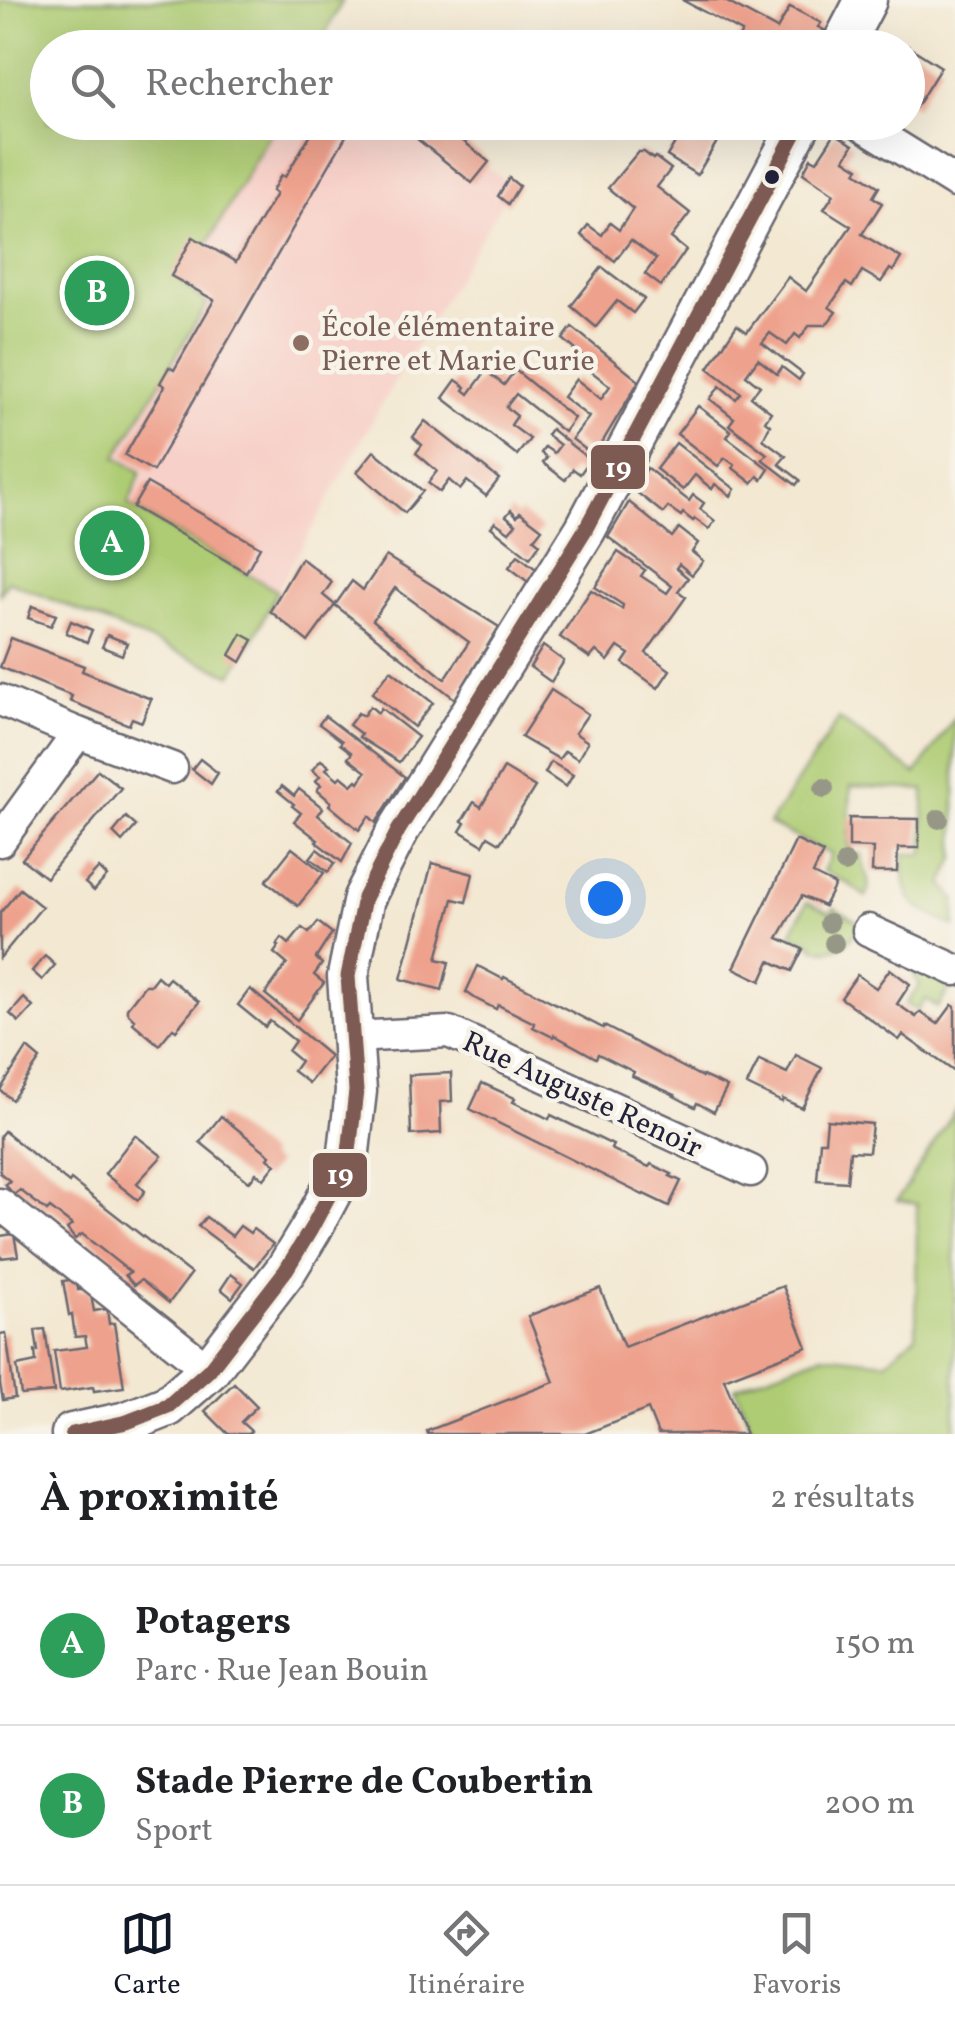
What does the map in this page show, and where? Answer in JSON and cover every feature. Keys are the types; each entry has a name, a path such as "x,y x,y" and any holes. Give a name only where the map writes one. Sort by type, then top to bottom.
{"street":[{"path":"850,30 866,0"},
{"path":"72,1434 127,1422 168,1406 209,1370 286,1270 311,1229 348,1160 356,1092 348,976 364,898 398,831 585,530 791,140"},
{"path":"887,140 955,182"},
{"path":"0,700 172,768"},
{"path":"0,840 78,734"},
{"path":"868,930 955,970"},
{"name":"Rue Auguste Renoir","path":"352,1037 449,1032 751,1171"},
{"path":"0,1204 209,1370"}],"shaded area":[{"name":"École élémentaire Pierre et Marie Curie","path":"266,140 454,140 512,186 394,382 277,591 127,505 144,474 116,457 207,305 182,283"}],"green space":[{"path":"0,0 343,0 327,30 30,30 30,140 266,140 182,282 207,304 116,457 141,472 128,505 277,591 232,675 8,581 0,594"},
{"path":"955,717 955,858 943,884 955,899 955,927 919,908 905,884 904,854 924,854 924,790 851,786 848,847 852,854 862,854 869,886 866,897 823,871 831,854 769,824 839,719 916,774"},
{"path":"807,902 831,913 834,908 860,923 842,945 830,950 814,949 814,945 791,934"},
{"path":"918,969 955,985 938,1008 926,999 918,1010 906,1004 920,985 914,976"},
{"path":"955,1111 955,1434 754,1434 735,1387 822,1355 886,1362 916,1335 917,1204 897,1201"}],"building":[{"path":"682,0 723,0 777,29 790,7 821,23 818,27 824,30 738,30"},
{"path":"925,57 941,67 925,93"},
{"path":"307,140 344,140 153,471 125,455 165,386 160,383 169,367 174,370 214,300 171,276 193,237 236,262 276,194 272,191 281,175 285,177"},
{"path":"418,140 462,140 489,162 472,183"},
{"path":"718,140 697,175 667,156 676,141"},
{"path":"830,140 846,140 853,145 845,159 859,168 856,172 879,187 873,197 882,203 862,234 901,258 881,282 862,271 852,287 846,283 829,307 836,312 826,325 810,325 800,338 795,334 787,345 770,333 762,343 803,374 799,380 782,367 777,374 758,359 746,375 760,386 751,397 771,412 765,421 770,425 763,439 786,456 779,464 800,480 796,485 762,459 767,454 729,425 734,418 710,399 720,386 736,399 741,393 708,368 737,325 747,332 788,277 806,291 851,226 824,209 834,194 803,173 811,158 817,161"},
{"path":"638,152 655,157 671,169 657,187 690,213 671,238 686,250 661,286 645,274 656,259 631,240 615,261 581,235 588,225 602,235 610,223 619,230 633,209 608,188"},
{"path":"509,178 519,186 508,204 498,196"},
{"path":"602,267 644,299 633,313 617,301 596,327 571,306"},
{"path":"572,327 639,381 594,456 572,439 589,417 563,397 576,379 601,399 610,386 588,369 591,363 563,339"},
{"path":"515,370 574,418 564,432 516,394 506,407 517,416 511,425 530,439 517,455 443,398 456,380 469,394 486,371 504,385"},
{"path":"698,406 731,431 727,437 769,469 762,480 758,476 752,483 725,458 718,466 677,434"},
{"path":"425,421 499,479 486,496 467,481 460,490 449,480 440,492 428,483 437,471 416,453 422,445 413,437"},
{"path":"551,429 590,460 580,474 573,469 565,480 543,463 547,458 541,453 545,447 554,453 560,445 547,435"},
{"path":"676,443 735,489 731,496 715,484 712,489 695,475 683,490 656,469"},
{"path":"374,451 423,491 405,513 357,472"},
{"path":"647,468 689,501 693,495 704,503 700,509 715,521 709,529 668,507 663,513 635,491"},
{"path":"147,483 260,547 246,572 133,507"},
{"path":"629,502 672,537 679,528 698,543 692,552 703,561 692,575 679,564 676,568 688,578 678,591 686,597 646,653 670,670 658,688 623,663 629,654 618,647 608,661 596,651 590,658 560,637 591,590 622,609 623,605 595,587 618,552 645,570 641,576 667,593 672,586 608,537"},
{"path":"511,510 542,529 534,539 540,544 530,558 491,527 495,522 509,532 516,524 506,516"},
{"path":"518,555 536,569 528,582 509,567"},
{"path":"386,556 499,627 455,699 335,605 352,581 363,590","holes":["395,588 469,642 445,679 373,620"]},
{"path":"301,558 332,582 323,595 335,605 308,642 270,611"},
{"path":"32,606 56,615 51,626 28,618"},
{"path":"71,621 92,630 87,642 66,633"},
{"path":"242,634 253,640 241,662 230,655"},
{"path":"107,635 127,643 122,655 102,647"},
{"path":"11,638 84,666 82,671 151,699 142,722 132,718 129,725 70,701 72,696 0,667"},
{"path":"543,646 564,661 551,682 530,667"},
{"path":"391,670 433,703 414,727 372,693"},
{"path":"551,690 588,714 575,733 588,742 578,759 565,751 559,759 521,737"},
{"path":"370,706 378,713 381,708 418,737 399,762 359,737 361,734 349,725"},
{"path":"325,716 405,777 376,823 369,816 359,830 317,790 320,776 312,770 321,760 338,779 341,776 352,785 366,772 348,758 352,753 340,744 342,741 319,724"},
{"path":"200,759 218,773 211,784 192,769"},
{"path":"551,762 573,775 566,787 545,773"},
{"path":"504,768 535,787 500,843 488,836 483,845 460,831 465,823 462,821 474,802 481,807"},
{"path":"98,770 121,788 46,878 22,859"},
{"path":"282,786 294,796 299,789 323,808 318,815 352,843 342,862 294,821 301,813 278,791"},
{"path":"126,817 136,826 122,842 113,833"},
{"path":"849,818 919,819 919,848 898,848 897,872 872,872 873,848 849,847"},
{"path":"796,840 823,853 813,874 835,885 824,906 802,896 778,938 803,949 792,971 770,961 761,981 734,968"},
{"path":"292,848 324,873 298,906 266,881"},
{"path":"317,849 335,863 328,872 310,858"},
{"path":"432,863 473,874 466,902 453,899 437,959 449,962 442,990 401,979"},
{"path":"99,868 107,876 94,891 85,883"},
{"path":"20,889 42,907 0,958 0,913"},
{"path":"318,922 332,933 316,958 322,964 314,975 324,983 297,1020 265,994 287,964 274,953 282,938 289,944 302,928 309,933"},
{"path":"45,956 55,965 42,980 32,971"},
{"path":"478,966 727,1087 714,1112 697,1103 695,1107 632,1076 634,1072 598,1054 596,1058 553,1037 498,1005 496,1009 476,999 466,992"},
{"path":"890,969 910,984 897,1004 916,1017 920,1012 938,1024 952,1005 955,1007 955,1072 903,1035 899,1040 841,998 857,975 876,988"},
{"path":"157,976 165,983 169,978 199,1002 159,1045 133,1023 135,1020 127,1012 145,985"},
{"path":"250,989 330,1056 309,1083 293,1071 300,1061 288,1051 295,1041 270,1021 265,1027 238,1005"},
{"path":"24,998 33,1007 19,1022 10,1014"},
{"path":"27,1048 40,1059 12,1100 0,1090"},
{"path":"796,1055 822,1068 802,1108 747,1085 759,1060 787,1073"},
{"path":"451,1073 452,1101 440,1102 441,1133 411,1135 409,1075"},
{"path":"482,1083 515,1098 513,1102 549,1119 551,1115 613,1145 611,1149 640,1163 672,1174 681,1181 669,1206 470,1109"},
{"path":"221,1116 270,1155 268,1158 276,1164 264,1179 256,1173 249,1182 200,1142"},
{"path":"827,1120 872,1124 869,1152 850,1151 847,1182 817,1180 820,1141 825,1141"},
{"path":"4,1131 191,1274 169,1303 141,1280 134,1285 125,1275 130,1272 82,1234 75,1239 67,1229 72,1225 50,1208 47,1211 20,1190 14,1195 5,1184 10,1181 0,1173 0,1136"},
{"path":"135,1135 162,1156 137,1183 145,1191 138,1200 105,1174"},
{"path":"206,1217 232,1236 240,1226 250,1233 253,1229 273,1244 254,1268 198,1226"},
{"path":"14,1234 18,1256 0,1258 0,1236"},
{"path":"231,1274 243,1283 232,1298 221,1289"},
{"path":"77,1279 78,1290 90,1290 94,1311 107,1309 109,1324 114,1323 124,1387 60,1392 54,1351 87,1347 85,1336 75,1337 63,1281"},
{"path":"783,1286 807,1347 724,1379 746,1434 658,1434 648,1409 585,1434 428,1434 427,1431 554,1382 528,1316 600,1288 624,1347"},
{"path":"45,1329 54,1392 21,1395 17,1366 36,1362 35,1330"},
{"path":"6,1333 15,1398 3,1400 0,1334"},
{"path":"234,1383 257,1406 241,1422 251,1431 248,1434 228,1434 205,1411"}],"transit line":[{"name":"19","path":"72,1434 127,1422 168,1406 209,1370 286,1270 311,1229 348,1160 356,1091 348,976 364,898 398,831 585,530 791,140"}],"place":[{"name":"Stade Pierre de Coubertin","path":"97,293"},
{"name":"École élémentaire Pierre et Marie Curie","path":"301,343"},
{"name":"Potagers","path":"112,543"}]}
